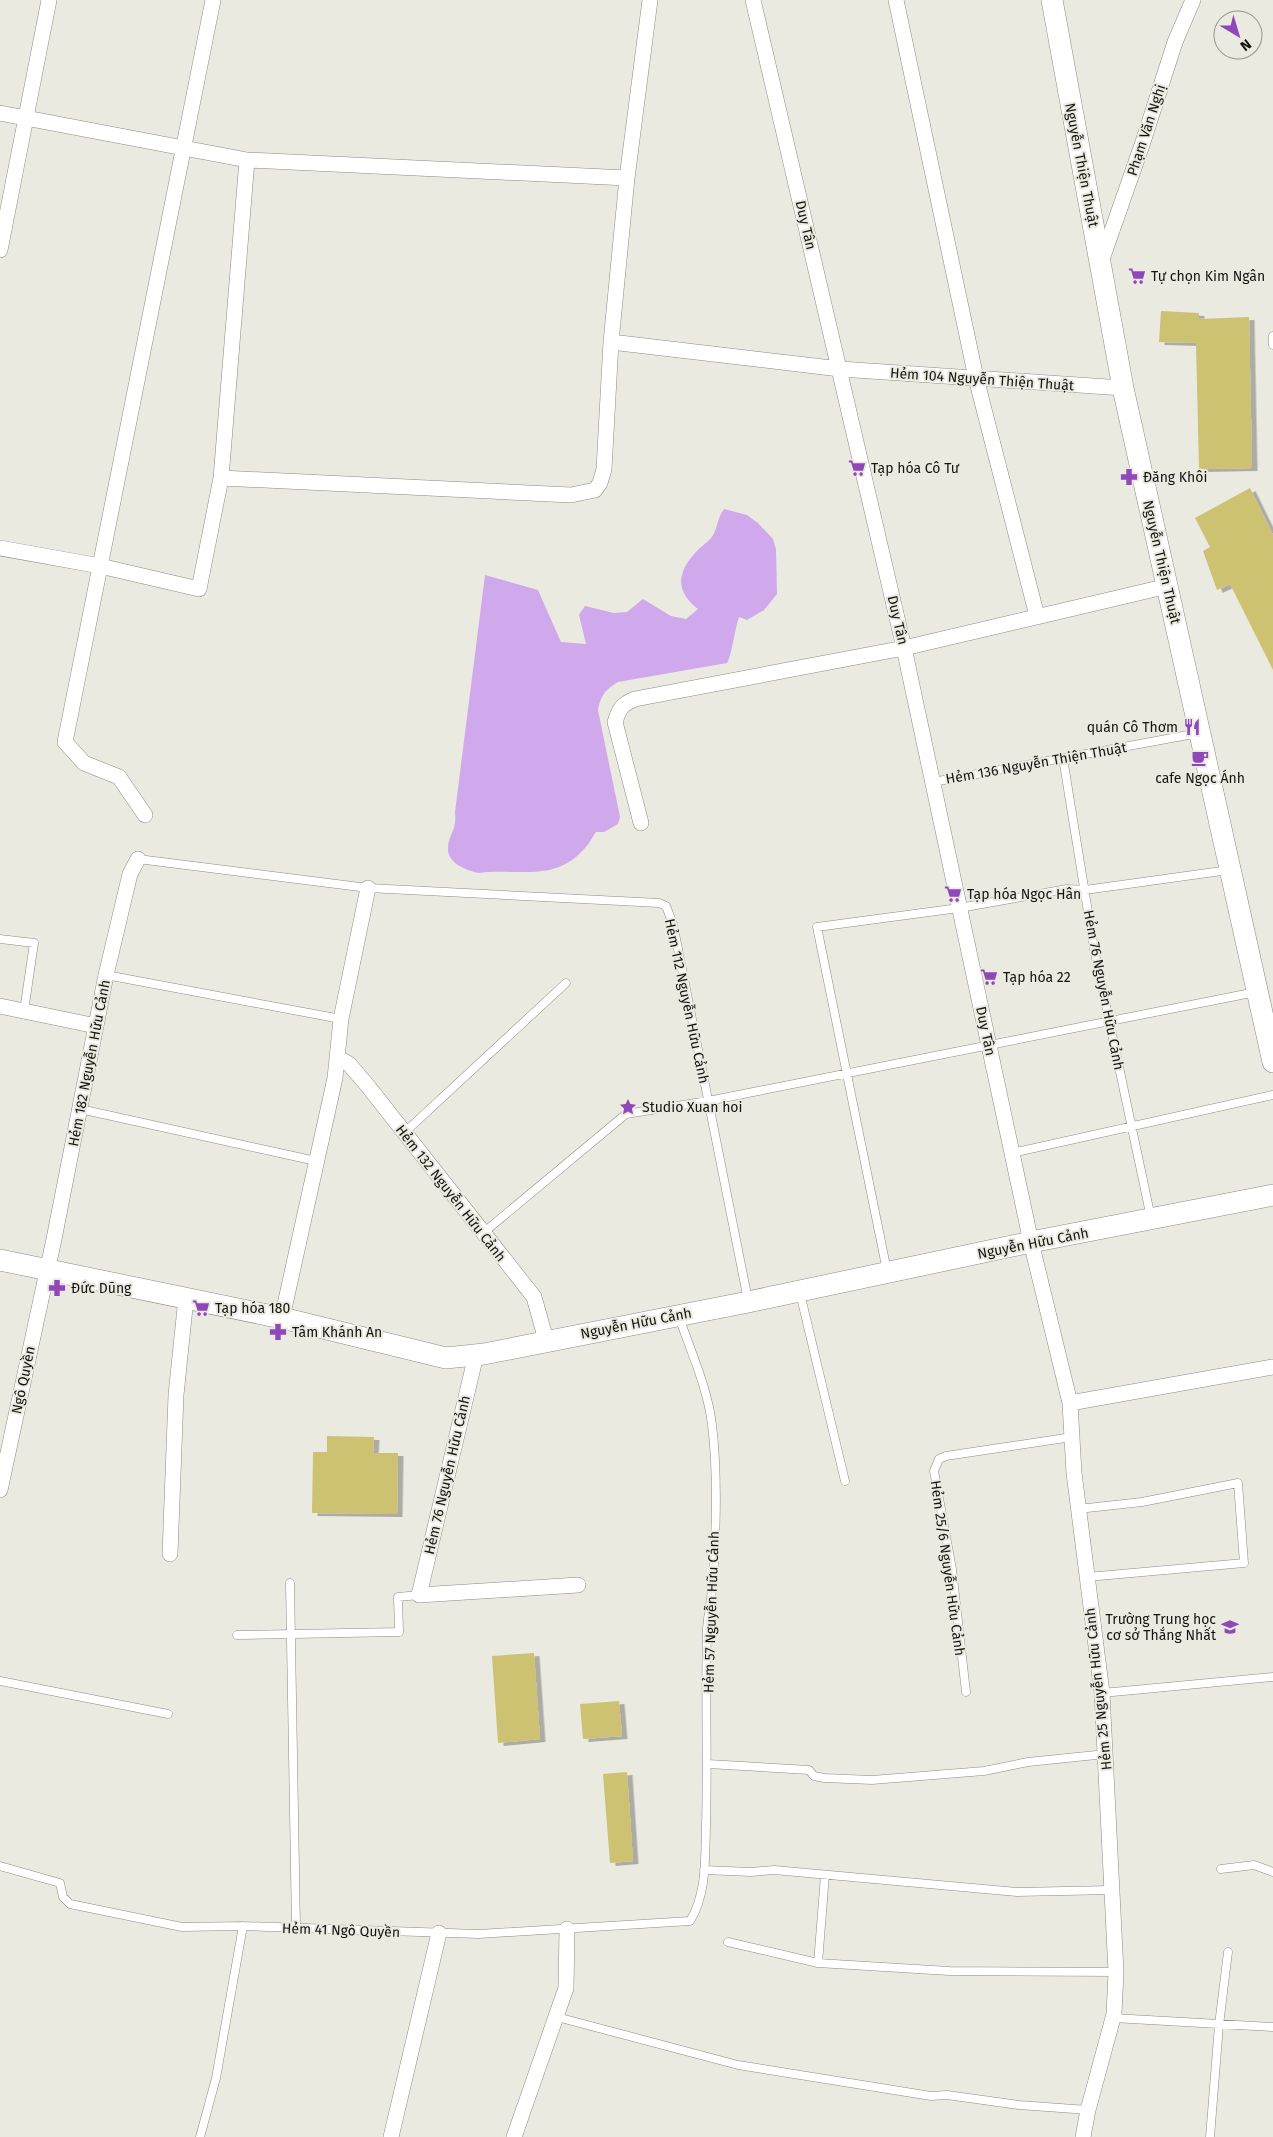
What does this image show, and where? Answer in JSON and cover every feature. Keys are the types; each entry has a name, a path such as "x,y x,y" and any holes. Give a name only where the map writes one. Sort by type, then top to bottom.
{"street":[{"path":"0,250 49,0"},
{"path":"145,815 119,777 84,763 65,742 213,0"},
{"path":"221,478 570,495 595,490 600,483 604,469 611,342 626,178 650,0"},
{"name":"Duy Tân","path":"753,0 904,648 1031,1242"},
{"path":"896,0 976,378 1037,616"},
{"name":"Nguyễn Thiện Thuật","path":"1052,0 1123,388 1257,992 1268,1021 1273,1062"},
{"name":"Phạm Văn Nghị","path":"1101,262 1142,145 1175,42 1194,0"},
{"path":"0,113 247,160 626,178"},
{"path":"0,548 100,566 199,589 221,478 247,160"},
{"name":"Hẻm 104 Nguyễn Thiện Thuật","path":"611,342 840,369 1123,388"},
{"path":"640,823 614,722 619,710 625,703 635,699 904,648 1168,586"},
{"name":"Hẻm 182 Nguyễn Hữu Cảnh","path":"46,1270 106,975 130,874 138,859"},
{"path":"282,1318 335,1078 341,1019 368,888"},
{"path":"0,1006 96,1026"},
{"name":"Hẻm 132 Nguyễn Hữu Cảnh","path":"337,1057 349,1064 534,1297 546,1340"},
{"name":"Nguyễn Hữu Cảnh","path":"0,1260 282,1318 446,1358 476,1355 748,1302 1031,1242 1273,1196"},
{"name":"Hẻm 25 Nguyễn Hữu Cảnh","path":"1031,1242 1070,1403 1078,1509 1102,1692 1106,1754 1116,1972 1113,2018 1082,2137"},
{"name":"Ngô Quyền","path":"0,1490 46,1270"},
{"path":"170,1554 176,1395 186,1298"},
{"name":"Hẻm 76 Nguyễn Hữu Cảnh","path":"419,1595 476,1355"},
{"path":"1070,1403 1273,1367"},
{"path":"419,1595 578,1585"},
{"path":"514,2137 566,1988 567,1929"},
{"path":"392,2137 439,1933"}],"lane":[{"path":"1273,336 1273,345"},
{"name":"Hẻm 136 Nguyễn Thiện Thuật","path":"933,782 1199,733"},
{"name":"Hẻm 76 Nguyễn Hữu Cảnh","path":"1063,758 1085,890 1110,1020 1152,1220"},
{"path":"138,859 368,888"},
{"path":"887,1273 817,927 959,908 1067,889 1085,890 1230,870"},
{"name":"Hẻm 112 Nguyễn Hữu Cảnh","path":"368,888 659,903 666,906 673,924 748,1302"},
{"path":"0,940 34,943 24,1010"},
{"path":"106,975 341,1019"},
{"path":"404,1133 566,983"},
{"path":"483,1232 626,1114 708,1101 1257,992"},
{"path":"1012,1153 1273,1095"},
{"path":"80,1109 316,1160"},
{"path":"799,1291 845,1481"},
{"name":"Hẻm 57 Nguyễn Hữu Cảnh","path":"679,1315 707,1402 712,1424 715,1461 713,1577 707,1627 708,1764 704,1870 702,1889 695,1913"},
{"name":"Hẻm 25/6 Nguyễn Hữu Cảnh","path":"966,1692 952,1569 934,1471 939,1459 956,1454 1072,1437"},
{"path":"1078,1509 1142,1502 1238,1483 1244,1563 1087,1577"},
{"path":"290,1583 296,1928"},
{"path":"237,1635 399,1632 398,1598 419,1595"},
{"path":"1102,1692 1273,1677"},
{"path":"0,1681 168,1714"},
{"path":"708,1764 809,1770 814,1776 824,1778 872,1780 984,1771 1028,1762 1106,1754"},
{"path":"1221,1869 1254,1864 1273,1872"},
{"name":"Hẻm 41 Ngô Quyền","path":"0,1866 60,1883 65,1900 80,1906 182,1926 243,1926 479,1934 690,1922 695,1913"},
{"path":"704,1870 751,1872 774,1870 1017,1892 1112,1890"},
{"path":"818,1963 826,1875"},
{"path":"200,2137 216,2078 243,1926"},
{"path":"728,1942 818,1963 949,1971 1116,1972"},
{"path":"1210,2137 1219,2025 1228,1952"},
{"path":"557,2017 738,2065 931,2096 947,2095 1020,2105 1088,2110"},
{"path":"1113,2018 1273,2027"}],"shaded area":[{"path":"724,509 747,515 758,523 773,539 776,549 777,594 764,610 747,620 739,617 727,663 618,682 604,693 598,710 620,817 618,824 604,832 596,832 587,846 573,859 549,870 479,873 454,862 448,853 448,847 455,824 485,575 538,590 561,642 586,644 579,615 585,606 614,613 627,612 643,599 671,616 686,619 698,609 691,603 682,589 681,583 684,568 697,551 712,537"}],"building":[{"path":"1161,311 1199,313 1199,319 1249,317 1252,468 1199,469 1196,343 1159,342"},
{"path":"1250,488 1273,535 1273,670 1230,584 1217,590 1203,551 1210,547 1195,518"},
{"path":"327,1436 374,1437 373,1453 398,1453 397,1514 312,1513 313,1452 327,1452"},
{"path":"534,1653 540,1739 498,1743 492,1656"},
{"path":"619,1701 622,1736 583,1739 580,1704"},
{"path":"627,1772 633,1861 610,1863 603,1774"}],"place":[{"name":"Tự chọn Kim Ngân","path":"1137,276"},
{"name":"Tạp hóa Cô Tư","path":"857,468"},
{"name":"Đăng Khôi","path":"1129,477"},
{"name":"quán Cô Thơm","path":"1192,727"},
{"name":"cafe Ngọc Ánh","path":"1200,758"},
{"name":"Tạp hóa Ngọc Hân","path":"953,894"},
{"name":"Tạp hóa 22","path":"989,977"},
{"name":"Studio Xuan hoi","path":"628,1107"},
{"name":"Đức Dũng","path":"57,1288"},
{"name":"Tạp hóa 180","path":"201,1308"},
{"name":"Tâm Khánh An","path":"278,1332"},
{"name":"Trường Trung học cơ sở Thắng Nhất","path":"1230,1627"}]}
